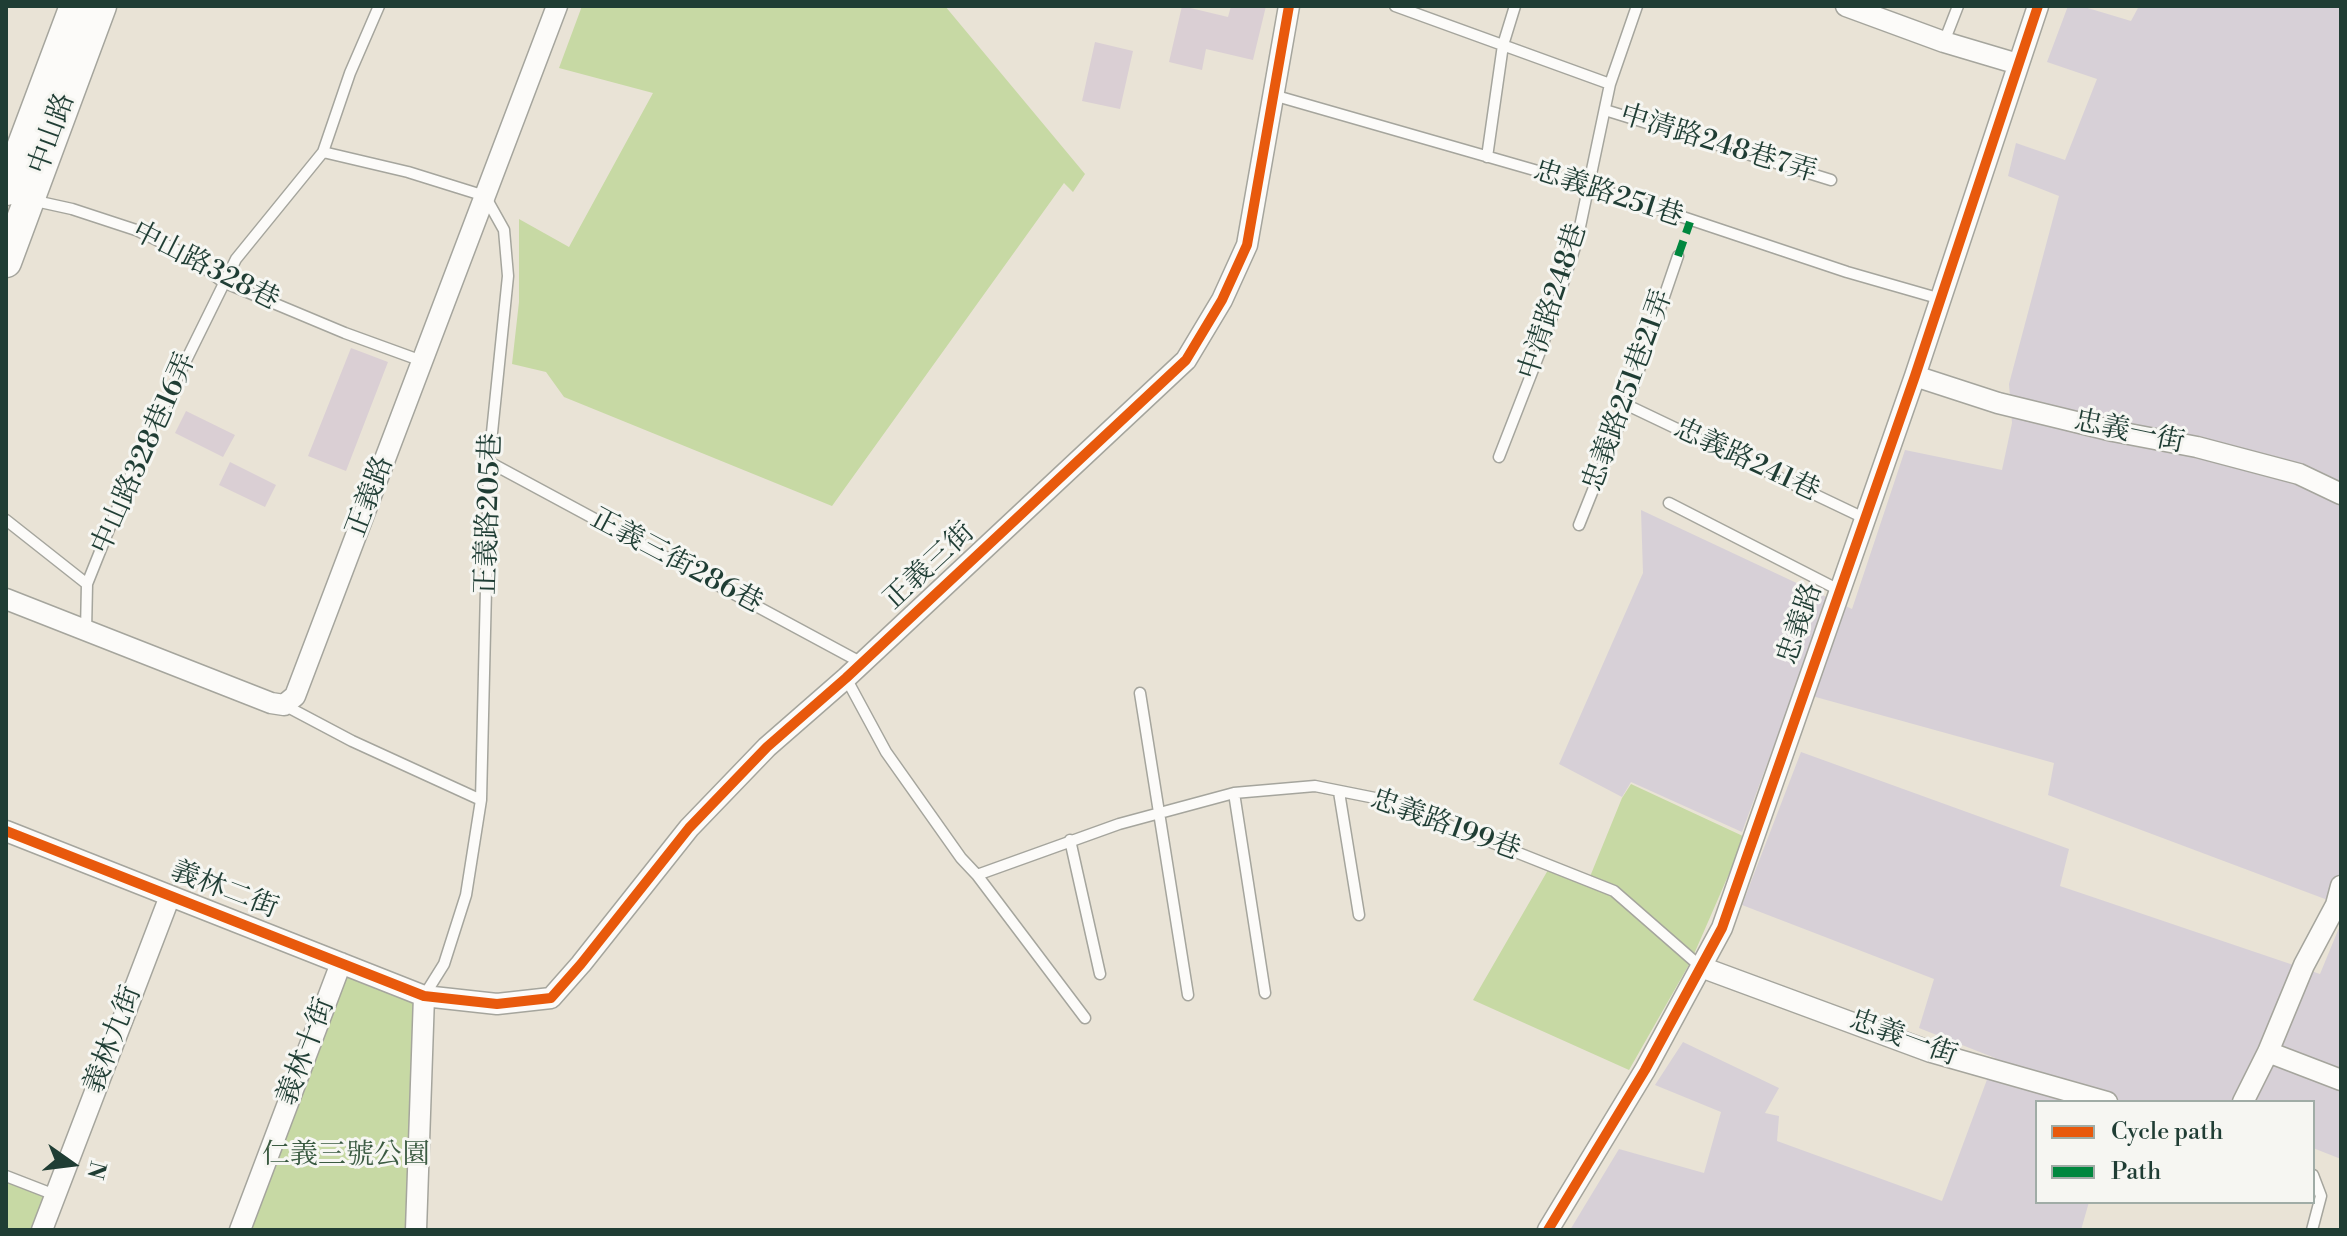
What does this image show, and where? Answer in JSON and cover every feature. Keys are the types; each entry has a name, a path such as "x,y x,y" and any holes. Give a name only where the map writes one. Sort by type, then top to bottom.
{"main road":[{"name":"中山路","path":"6,262 17,195 75,6"},
{"name":"中山路","path":"17,195 101,6"}],"street":[{"name":"正義路","path":"284,705 295,696 557,6"},
{"name":"正義三街","path":"424,996 497,1004 551,998 689,828 767,747 846,678 1186,360 1222,300 1247,245 1289,6"},
{"path":"1846,6 1944,42 2018,64"},
{"name":"忠義路","path":"1548,1230 1645,1070 1725,918 1915,376 2038,6"},
{"name":"忠義一街","path":"1915,376 1998,403 2113,431 2197,447 2299,474 2341,494"},
{"path":"6,599 271,703 284,705"},
{"name":"義林二街","path":"6,831 424,996"},
{"name":"義林九街","path":"42,1230 170,896"},
{"path":"2244,1100 2268,1052 2304,965 2339,899"},
{"name":"義林十街","path":"240,1230 341,963"},
{"name":"忠義一街","path":"1701,967 1912,1045 2100,1100"},
{"path":"416,1230 424,996"},
{"path":"2268,1052 2341,1080"}],"lane":[{"path":"379,6 350,73 323,152 408,172 485,196"},
{"path":"1395,6 1610,84"},
{"path":"1487,157 1503,45 1515,6"},
{"name":"中清路248巷","path":"1499,457 1543,344 1577,241 1610,84 1637,6"},
{"path":"1944,42 1958,6"},
{"name":"忠義路251巷","path":"1273,95 1590,186 1847,272 1941,299"},
{"name":"中清路248巷7弄","path":"1605,110 1831,180"},
{"name":"中山路328巷16弄","path":"86,631 87,584 135,464 223,282 236,259 323,152"},
{"name":"中山路328巷","path":"17,195 136,230 189,256 223,282 422,361"},
{"name":"正義路205巷","path":"424,996 444,964 466,895 481,800 489,462 508,276 504,230 485,196"},
{"name":"忠義路251巷21弄","path":"1579,525 1627,405 1678,256"},
{"name":"忠義路241巷","path":"1627,405 1864,518"},
{"name":"正義三街286巷","path":"489,462 862,663"},
{"path":"1669,503 1839,590"},
{"path":"6,520 87,584"},
{"path":"846,678 886,752 961,858 1085,1018"},
{"path":"1140,693 1188,995"},
{"path":"284,705 352,741 481,800"},
{"name":"忠義路199巷","path":"977,875 1070,840 1234,793 1315,786 1385,800 1614,891 1701,967"},
{"path":"1339,792 1359,915"},
{"path":"1234,793 1265,993"},
{"path":"1070,840 1100,974"},
{"path":"6,1176 55,1195"},
{"path":"2312,1230 2321,1196 2315,1180"}],"shaded area":[{"path":"2068,6 2081,6 2131,21 2139,6 2341,6 2341,905 2048,795 2054,763 1794,691 1742,832 1631,782 1622,797 1559,764 1643,573 1641,510 1852,609 1905,450 2002,470 2012,423 2009,384 2059,196 2008,176 2016,143 2065,160 2097,79 2047,62"},
{"path":"1801,752 2069,849 2060,886 2320,974 2341,923 2341,1159 2315,1149 2315,1100 2035,1100 2035,1204 2088,1204 2081,1230 1570,1230 1619,1149 1704,1173 1721,1112 1655,1085 1683,1042 1779,1088 1765,1113 1779,1116 1777,1141 1942,1201 1995,1058 1919,1028 1934,979 1742,905"}],"green space":[{"path":"582,6 945,6 1085,174 1073,192 1064,183 832,506 564,397 546,372 512,364 519,302 519,219 569,247 653,93 559,68"},
{"path":"1631,784 1745,837 1691,961 1629,1070 1473,1000 1548,870 1587,884 1622,798"},
{"name":"仁義三號公園","path":"341,963 424,996 416,1230 240,1230"},
{"path":"6,1176 55,1195 42,1230 6,1230"}],"building":[{"path":"1182,6 1228,17 1231,6 1266,6 1253,60 1206,49 1202,70 1169,62"},
{"path":"1095,42 1133,51 1120,109 1082,101"},
{"path":"351,348 388,362 346,471 308,456"},
{"path":"186,411 235,435 223,457 175,433"},
{"path":"230,462 276,485 265,507 219,485"}],"marked path":[{"path":"1678,256 1690,222"}],"cycle path":[{"path":"6,831 424,996 497,1004 551,998 689,828 767,747 846,678 1186,360 1222,300 1247,245 1289,6"},
{"path":"1548,1230 1645,1070 1722,928 1915,376 2038,6"}]}
